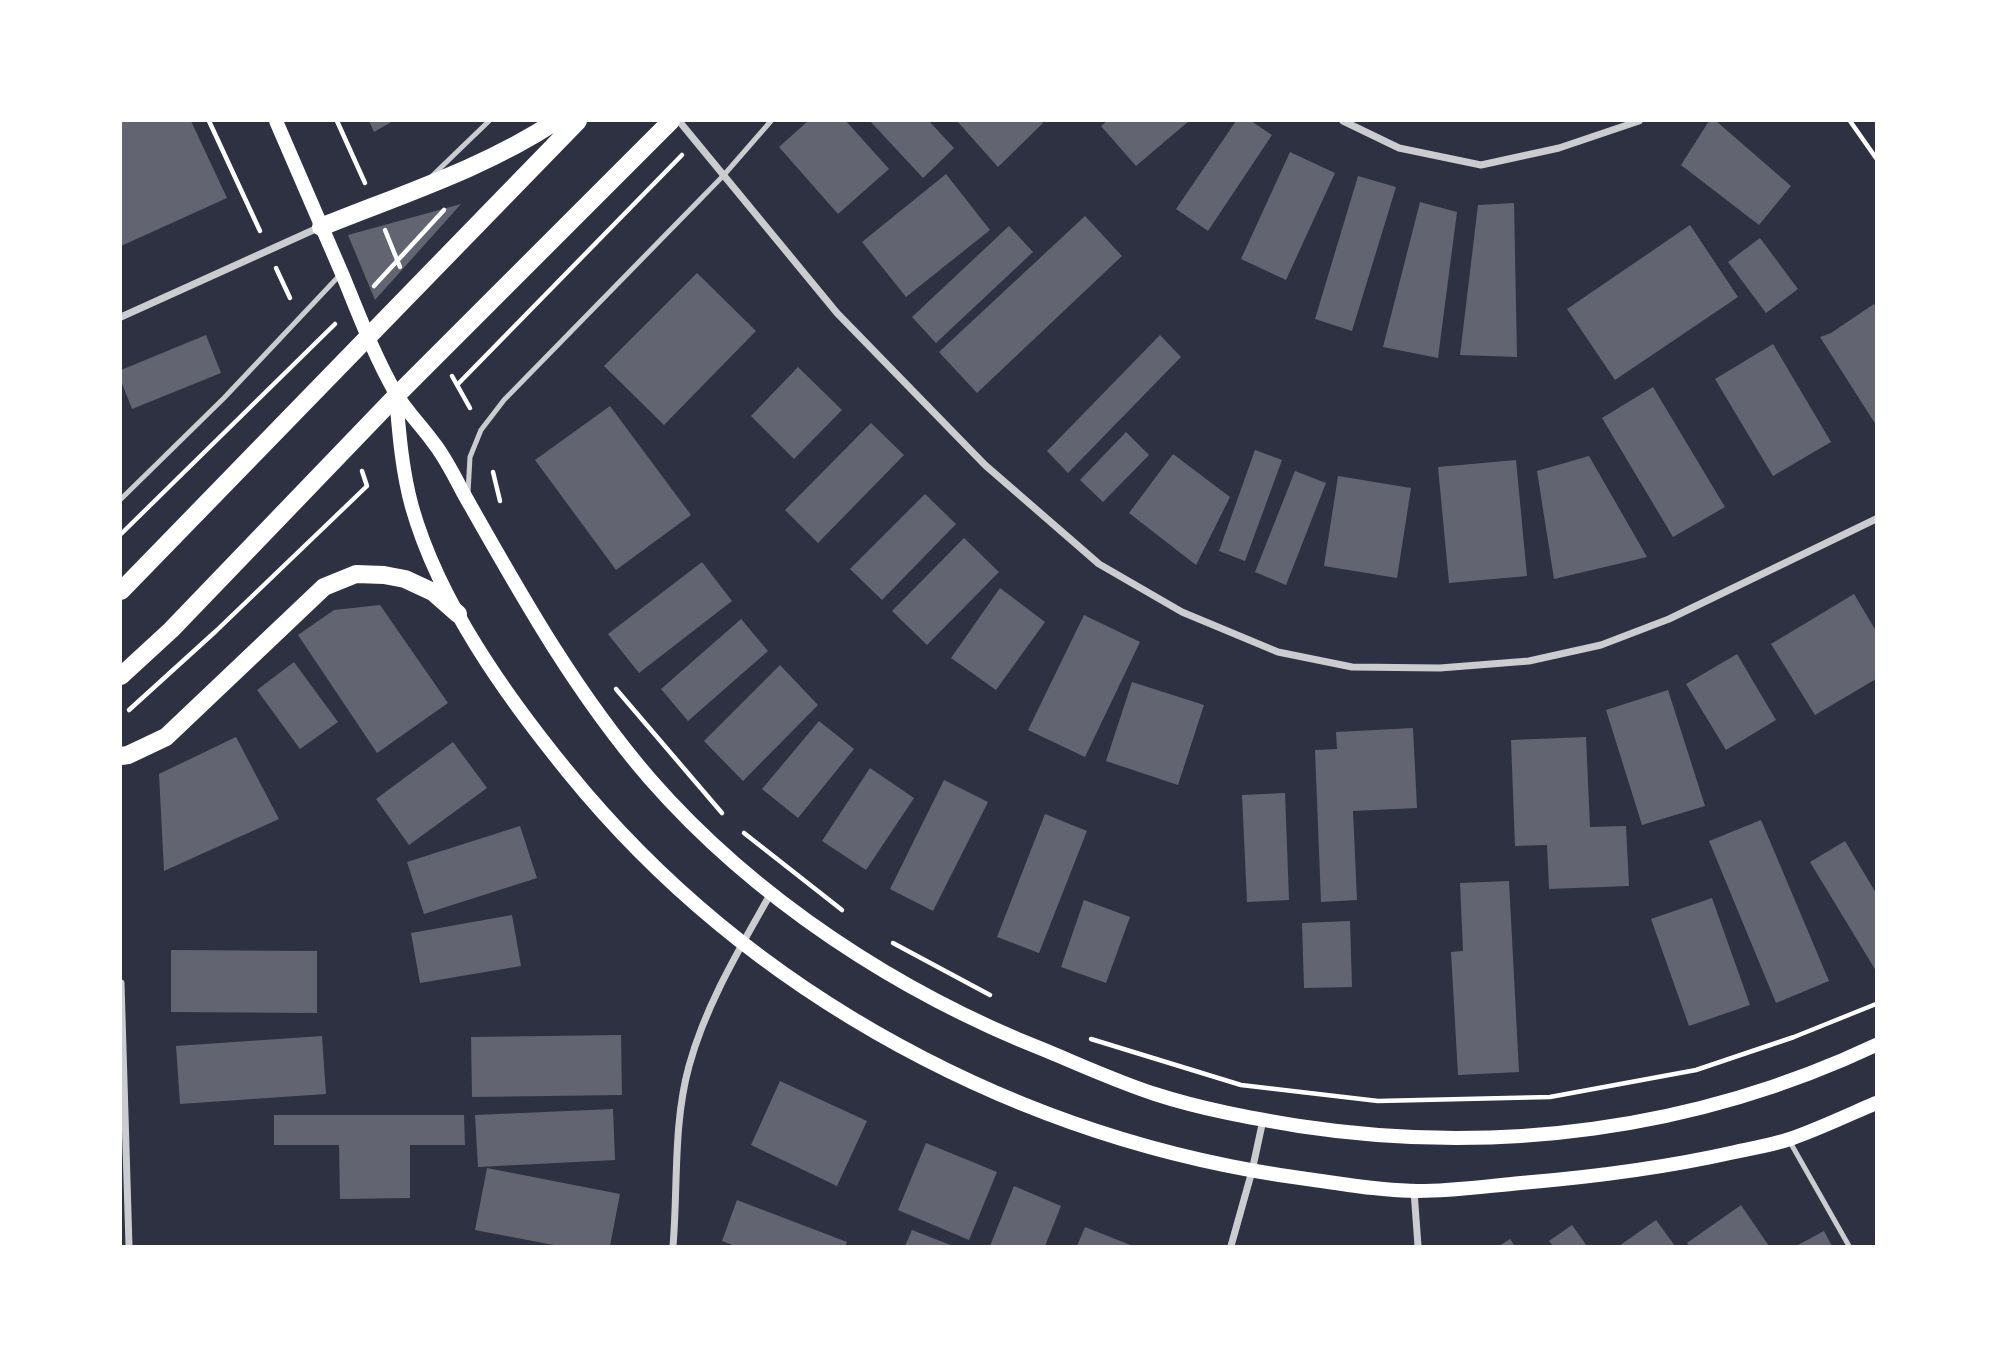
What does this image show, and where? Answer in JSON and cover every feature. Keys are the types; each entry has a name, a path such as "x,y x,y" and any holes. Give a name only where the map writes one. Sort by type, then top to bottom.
{"main road":[{"path":"276,121 368,336 397,396 436,445 541,629 598,716 652,782 709,839 771,892 829,936 916,991 995,1031 1156,1095 1263,1120 1352,1134 1416,1138 1500,1138 1597,1128 1678,1114 1756,1094 1838,1063 1876,1045"},
{"path":"321,227 417,190 499,154 556,121"},
{"path":"121,591 578,121"},
{"path":"121,676 172,631 397,396 671,121"},
{"path":"397,396 411,504 425,547 476,646 534,731 584,792 642,856 742,944 860,1023 923,1059 996,1094 1128,1141 1252,1171 1414,1191 1467,1189 1648,1170 1788,1139 1876,1103"},
{"path":"121,756 166,737 324,587 356,574 405,579 433,592 458,614"}],"street":[{"path":"679,121 837,313 985,465 1099,564 1182,612 1278,652 1352,667 1440,668 1529,661 1601,645 1669,619 1876,519"},
{"path":"1343,121 1399,148 1481,165 1559,148 1639,121"},
{"path":"121,317 321,227"},
{"path":"673,1246 680,1114 689,1067 704,1022 771,892"},
{"path":"121,983 129,1246"},
{"path":"1231,1246 1263,1120"},
{"path":"1414,1191 1418,1246"}],"lane":[{"path":"417,190 489,121"},
{"path":"468,500 470,457 481,430 504,400 723,176 771,121"},
{"path":"121,499 224,398 342,273"},
{"path":"1788,1139 1849,1246"}],"path":[{"path":"1850,121 1876,158"},
{"path":"457,385 695,142"},
{"path":"121,534 354,304 452,202"},
{"path":"481,430 503,512"},
{"path":"615,687 730,822"},
{"path":"740,830 844,912"},
{"path":"889,941 999,999"},
{"path":"1086,1037 1241,1085 1378,1101 1550,1097 1696,1070 1794,1037 1876,1004"}],"building":[{"path":"121,121 191,121 227,198 121,246"},
{"path":"369,121 393,121 374,132"},
{"path":"808,121 846,121 889,169 838,214 779,147"},
{"path":"870,121 929,121 954,148 923,178"},
{"path":"957,121 1041,121 1043,123 998,167"},
{"path":"1107,121 1189,121 1136,166 1101,126"},
{"path":"1236,121 1251,121 1272,135 1208,231 1176,209"},
{"path":"1709,121 1716,121 1791,186 1759,225 1681,165"},
{"path":"1290,152 1335,173 1286,280 1241,259"},
{"path":"946,174 990,230 906,297 862,242"},
{"path":"1358,176 1396,187 1352,331 1315,319"},
{"path":"1420,202 1457,212 1438,358 1383,347"},
{"path":"1514,203 1517,357 1460,355 1478,205"},
{"path":"461,204 375,300 348,235"},
{"path":"1085,216 1122,256 977,393 939,352"},
{"path":"1690,225 1738,297 1615,380 1567,309"},
{"path":"1009,226 1033,252 936,343 912,317"},
{"path":"1760,238 1798,289 1766,313 1728,262"},
{"path":"697,273 756,331 664,425 604,366"},
{"path":"1874,304 1876,425 1820,337 1831,333"},
{"path":"206,335 221,373 132,409 121,381 121,370"},
{"path":"1160,335 1181,357 1068,473 1047,451"},
{"path":"1773,344 1831,442 1773,476 1715,379"},
{"path":"798,367 842,410 794,459 751,416"},
{"path":"1653,387 1725,507 1673,537 1602,418"},
{"path":"610,406 691,515 616,570 535,460"},
{"path":"871,423 904,455 818,543 785,510"},
{"path":"1126,432 1149,455 1103,502 1080,480"},
{"path":"1255,450 1282,460 1245,561 1219,551"},
{"path":"1173,454 1230,497 1196,565 1129,513"},
{"path":"1589,456 1647,557 1554,579 1537,471"},
{"path":"1516,460 1527,576 1449,583 1438,467"},
{"path":"1295,471 1326,483 1286,585 1255,572"},
{"path":"1338,476 1411,488 1397,578 1324,566"},
{"path":"925,494 956,524 882,600 850,569"},
{"path":"964,538 999,572 927,645 892,611"},
{"path":"702,562 732,601 639,673 608,634"},
{"path":"1000,588 1045,622 996,690 951,658"},
{"path":"1854,594 1876,631 1876,679 1815,715 1771,644"},
{"path":"380,605 448,703 377,753 298,635 334,610"},
{"path":"1084,615 1140,642 1085,757 1028,730"},
{"path":"741,619 768,651 688,721 661,689"},
{"path":"1737,654 1776,720 1726,750 1686,684"},
{"path":"294,662 338,722 300,749 257,690"},
{"path":"780,665 818,705 743,781 704,741"},
{"path":"1132,682 1204,705 1178,785 1106,761"},
{"path":"1668,690 1705,806 1642,825 1606,710"},
{"path":"819,721 854,749 798,818 762,789"},
{"path":"1413,728 1417,808 1353,811 1357,900 1321,902 1315,750 1337,749 1336,732"},
{"path":"236,737 279,819 164,871 159,774"},
{"path":"1586,737 1590,827 1626,826 1629,886 1549,889 1547,845 1515,846 1511,740"},
{"path":"453,742 487,788 409,845 376,799"},
{"path":"870,768 914,798 866,870 822,841"},
{"path":"944,780 988,802 933,911 890,889"},
{"path":"1285,793 1289,900 1247,902 1242,795"},
{"path":"1045,814 1087,831 1039,953 997,937"},
{"path":"1761,820 1829,981 1776,1003 1709,841"},
{"path":"520,826 537,878 424,914 407,862"},
{"path":"1845,841 1876,893 1876,971 1810,862"},
{"path":"1509,881 1519,1072 1458,1075 1451,952 1463,951 1460,883"},
{"path":"1712,898 1750,1005 1689,1026 1651,919"},
{"path":"1084,900 1130,917 1106,983 1061,967"},
{"path":"512,915 521,966 420,983 411,933"},
{"path":"1350,921 1352,987 1304,988 1302,923"},
{"path":"171,950 317,951 317,1013 171,1012"},
{"path":"621,1035 622,1095 472,1097 471,1037"},
{"path":"322,1036 326,1094 180,1104 176,1046"},
{"path":"780,1081 867,1121 837,1186 751,1145"},
{"path":"613,1109 615,1160 478,1167 475,1115"},
{"path":"274,1115 464,1115 465,1145 410,1145 410,1198 340,1199 339,1145 274,1145"},
{"path":"926,1143 997,1172 969,1240 898,1210"},
{"path":"487,1168 620,1194 610,1246 559,1246 475,1230"},
{"path":"1014,1186 1061,1206 1045,1246 990,1246"},
{"path":"737,1200 847,1242 845,1246 735,1246 722,1241"},
{"path":"1741,1205 1769,1246 1690,1246 1687,1243"},
{"path":"1656,1220 1675,1246 1619,1246"},
{"path":"1572,1225 1587,1246 1553,1246 1549,1241"},
{"path":"1085,1227 1133,1246 1077,1246"},
{"path":"912,1230 953,1246 905,1246"},
{"path":"1824,1231 1832,1246 1796,1246"},
{"path":"1510,1239 1515,1246 1499,1246"}]}
